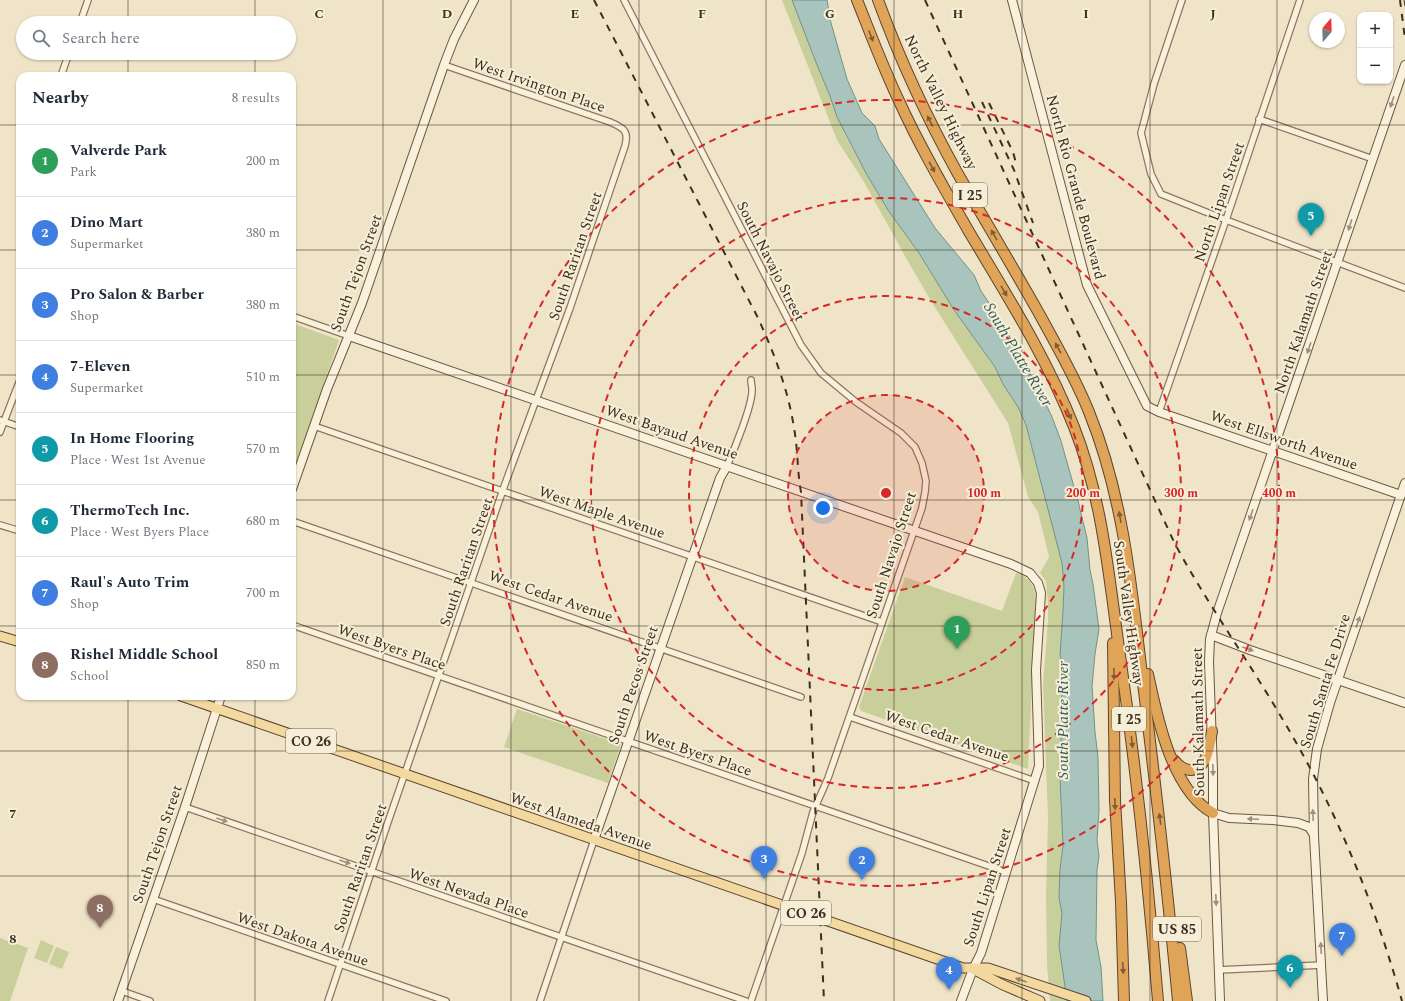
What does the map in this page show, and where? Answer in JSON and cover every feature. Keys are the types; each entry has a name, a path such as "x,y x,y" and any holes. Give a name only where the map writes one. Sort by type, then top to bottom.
{"highway":[{"name":"South Valley Highway","path":"857,0 886,73 912,129 941,183 1028,332 1053,379 1076,430 1089,468 1102,524 1134,763 1145,860 1158,1001"},
{"name":"North Valley Highway","path":"878,0 902,62 926,114 1036,308 1076,382"},
{"name":"South Valley Highway","path":"1076,382 1094,425 1112,482 1123,534 1137,624 1164,857 1178,1001"},
{"path":"1109,579 1114,676 1115,800 1121,902 1124,1001"},
{"path":"1137,624 1157,715 1178,774 1189,792 1199,804 1213,813"},
{"path":"1171,756 1182,768 1189,770 1196,769 1202,764 1206,757 1212,731"},
{"name":"US 85","path":"1164,857 1175,916 1187,1001"},
{"name":"US 85","path":"1145,860 1153,1001"}],"main road":[{"path":"0,636 16,641"},
{"name":"West Alameda Avenue","path":"192,700 963,968 988,968 1086,1001"},
{"name":"West Alameda Avenue","path":"973,969 1001,984 1040,1001"}],"street":[{"path":"82,16 88,0"},
{"name":"South Tejon Street","path":"296,478 314,426 362,303 444,65 456,35 474,0"},
{"name":"South Navajo Street","path":"624,0 800,345 821,373 856,402 906,438 918,451 924,470 926,486 924,503 850,717 824,789 815,806 802,853 751,1001"},
{"name":"North Rio Grande Boulevard","path":"1012,0 1087,285 1147,406 1159,412"},
{"path":"1182,0 1154,84 1141,133 1151,174 1161,194 1405,288"},
{"name":"North Lipan Street","path":"1159,412 1226,220 1300,0"},
{"path":"62,72 67,60"},
{"name":"West Irvington Place","path":"444,65 610,122 621,127 625,131"},
{"name":"North Kalamath Street","path":"1273,452 1405,65"},
{"path":"1259,119 1373,159"},
{"name":"South Raritan Street","path":"328,1001 371,871 503,490 537,400 625,146 627,138 625,131"},
{"name":"West Bayaud Avenue","path":"296,317 1021,568 1030,573 1038,583"},
{"name":"South Pecos Street","path":"540,1001 660,648 720,478 733,451 750,403 752,389 750,380"},
{"path":"0,432 2,421 16,389"},
{"name":"West Ellsworth Avenue","path":"1159,412 1401,495"},
{"path":"2,421 16,426"},
{"name":"West Maple Avenue","path":"314,426 882,622"},
{"name":"South Kalamath Street","path":"1220,1001 1209,662 1211,635 1217,613 1273,452"},
{"name":"South Santa Fe Drive","path":"1323,1001 1314,836 1313,779 1315,759 1322,728 1405,483"},
{"name":"West Cedar Avenue","path":"296,522 801,697"},
{"path":"0,524 16,530"},
{"name":"South Lipan Street","path":"961,1001 973,969 981,953 1039,766 1036,670 1042,597 1038,583"},
{"name":"West Byers Place","path":"296,626 1006,872"},
{"path":"1211,635 1405,703"},
{"name":"South Tejon Street","path":"118,1001 154,899 220,700"},
{"name":"West Cedar Avenue","path":"850,717 1035,781"},
{"name":"West Nevada Place","path":"185,807 746,1001"},
{"path":"1213,813 1229,818 1298,823 1309,827 1314,836"},
{"name":"West Dakota Avenue","path":"154,899 446,1001"},
{"path":"1218,970 1322,965"},
{"path":"122,991 150,1001"}],"green space":[{"path":"782,0 792,0 846,136 867,175 888,210 919,253 954,310 995,367 1003,384 1018,407 1026,425 1062,563 1064,586 1060,656 1066,668 1061,674 1062,694 1060,732 1063,754 1060,778 1063,845 1060,870 1059,897 1062,914 1059,945 1067,1001 1050,1001 1047,964 1046,895 1048,817 1043,684 1048,605 1046,581 1040,573 1049,557 1038,512 1028,497 1008,423 931,301 864,182 837,140"},
{"path":"296,324 339,340 296,464"},
{"path":"1016,573 1028,579 1034,589 1036,598 1028,769 861,711 859,707 905,577 1002,611"},
{"path":"517,709 621,744 608,783 504,747"},
{"path":"0,938 28,948 10,1001 0,1001"},
{"path":"41,940 54,946 47,963 34,958"},
{"path":"56,947 69,952 62,969 49,964"}],"water":[{"name":"South Platte River","path":"792,0 827,0 831,23 847,79 862,113 875,126 879,139 935,228 974,275 981,291 1001,321 1040,392 1061,441 1087,538 1090,570 1099,629 1092,686 1098,757 1099,810 1097,840 1099,856 1097,870 1096,940 1101,967 1103,1001 1067,1001 1059,945 1062,914 1059,897 1060,870 1063,845 1060,778 1063,754 1060,732 1062,694 1061,674 1066,668 1060,656 1064,586 1062,563 1026,425 1018,407 1003,384 995,367 954,310 919,253 888,210 867,175 837,117"}],"tram line":[{"path":"1404,0 1405,6"}],"railway":[{"path":"594,0 758,318 770,344 788,399 795,436 801,492 824,1001"},
{"path":"925,0 1174,542 1199,586 1254,672 1300,749 1335,818 1351,854 1379,927 1402,1001"},
{"path":"1400,0 1405,39"},
{"path":"982,102 1014,170 1033,223"},
{"path":"989,103 1013,152 1016,163"}],"place":[{"name":"In Home Flooring","path":"1311,236"},
{"name":"Valverde Park","path":"957,649"},
{"name":"Pro Salon & Barber","path":"764,879"},
{"name":"Dino Mart","path":"862,880"},
{"name":"Rishel Middle School","path":"100,928"},
{"name":"Raul's Auto Trim","path":"1342,956"},
{"name":"ThermoTech Inc.","path":"1290,988"},
{"name":"7-Eleven","path":"949,990"}]}
